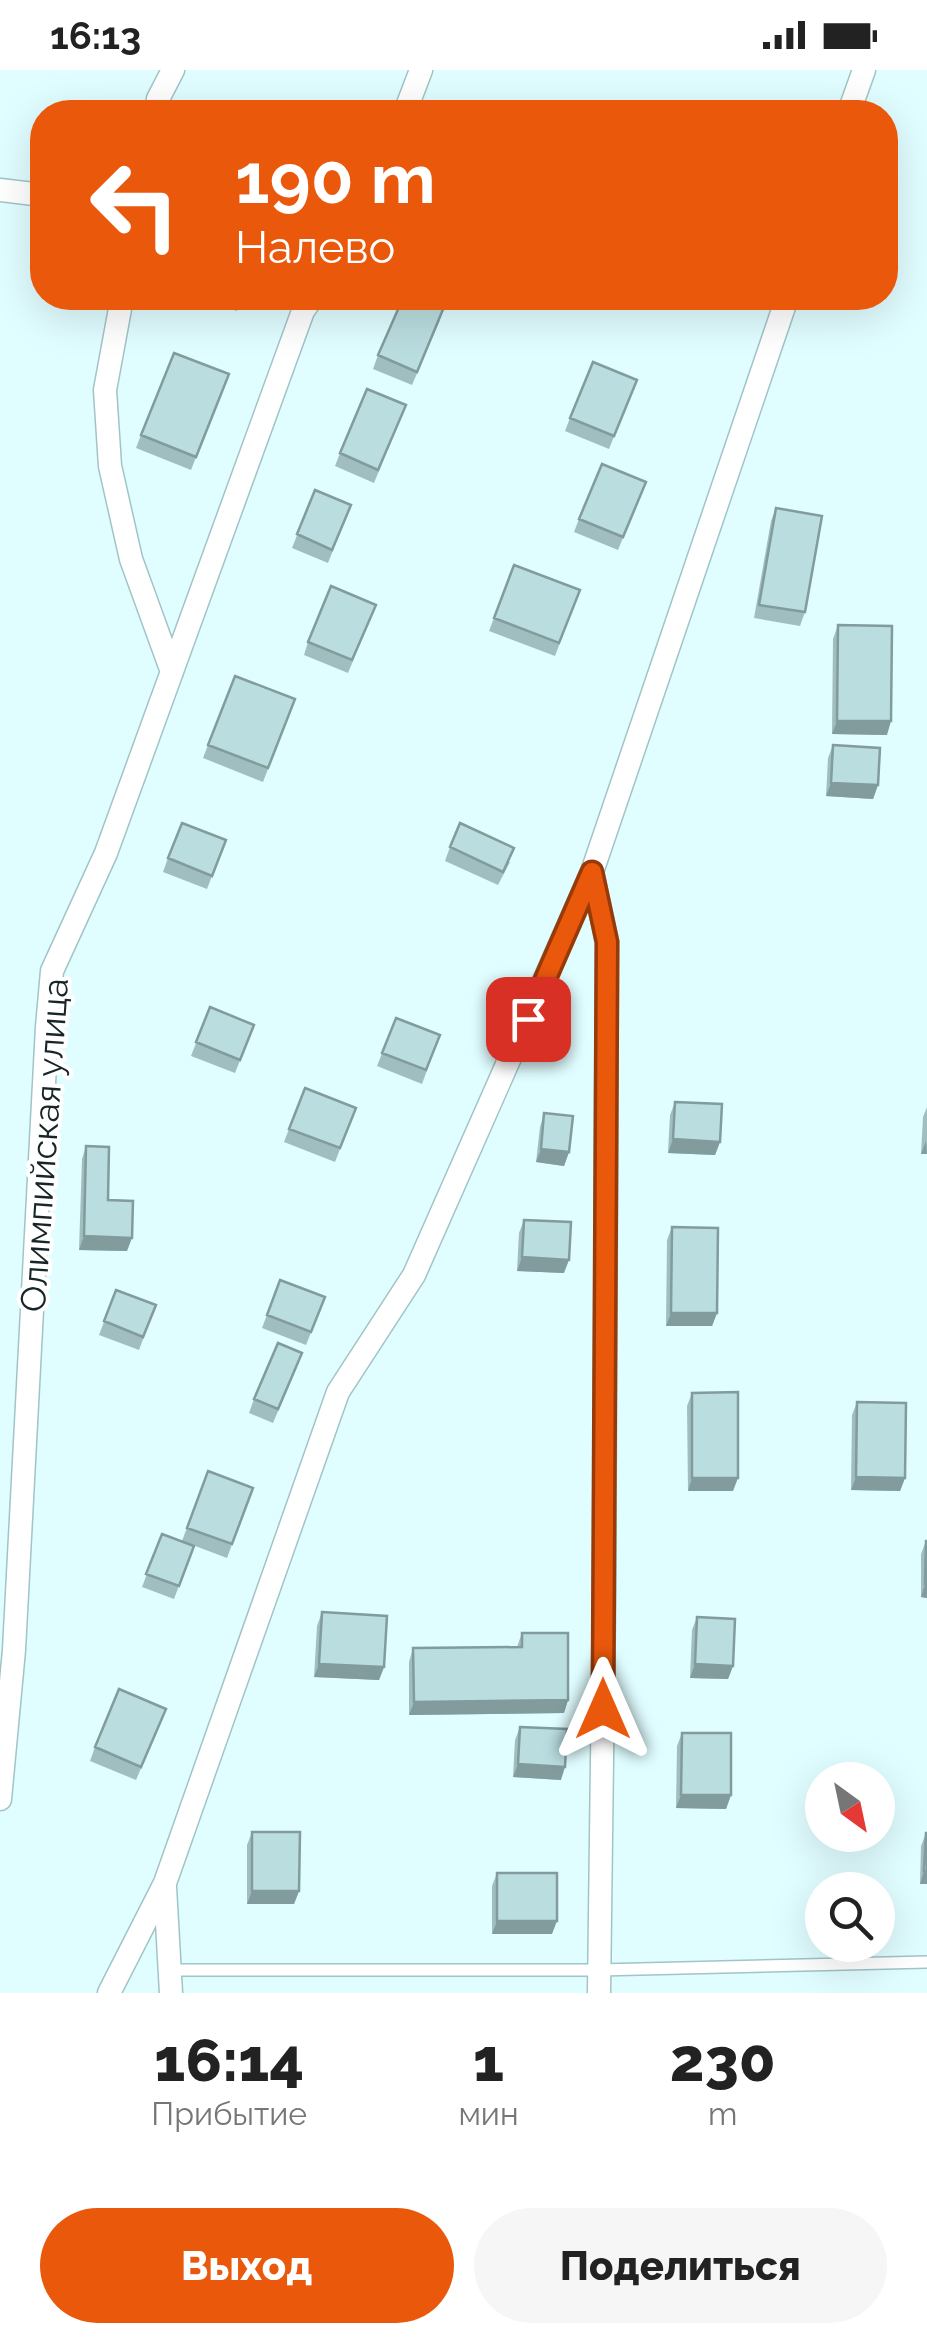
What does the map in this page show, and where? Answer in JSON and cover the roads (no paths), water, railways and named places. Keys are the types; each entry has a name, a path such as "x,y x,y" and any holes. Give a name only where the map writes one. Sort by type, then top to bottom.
{"street":[{"path":"158,100 173,70"},
{"path":"410,100 421,70"},
{"path":"853,100 864,70"},
{"path":"0,190 30,194"},
{"path":"120,310 105,390 110,466 131,559 172,672"},
{"name":"Олимпийская улица","path":"0,1798 14,1650 52,971 106,853 303,310"},
{"path":"109,1993 165,1883 338,1392 414,1275 592,872 783,310"},
{"path":"592,872 607,942 599,1981"},
{"path":"165,1883 171,1981"}],"lane":[{"path":"171,1981 599,1981 927,1962"}]}
